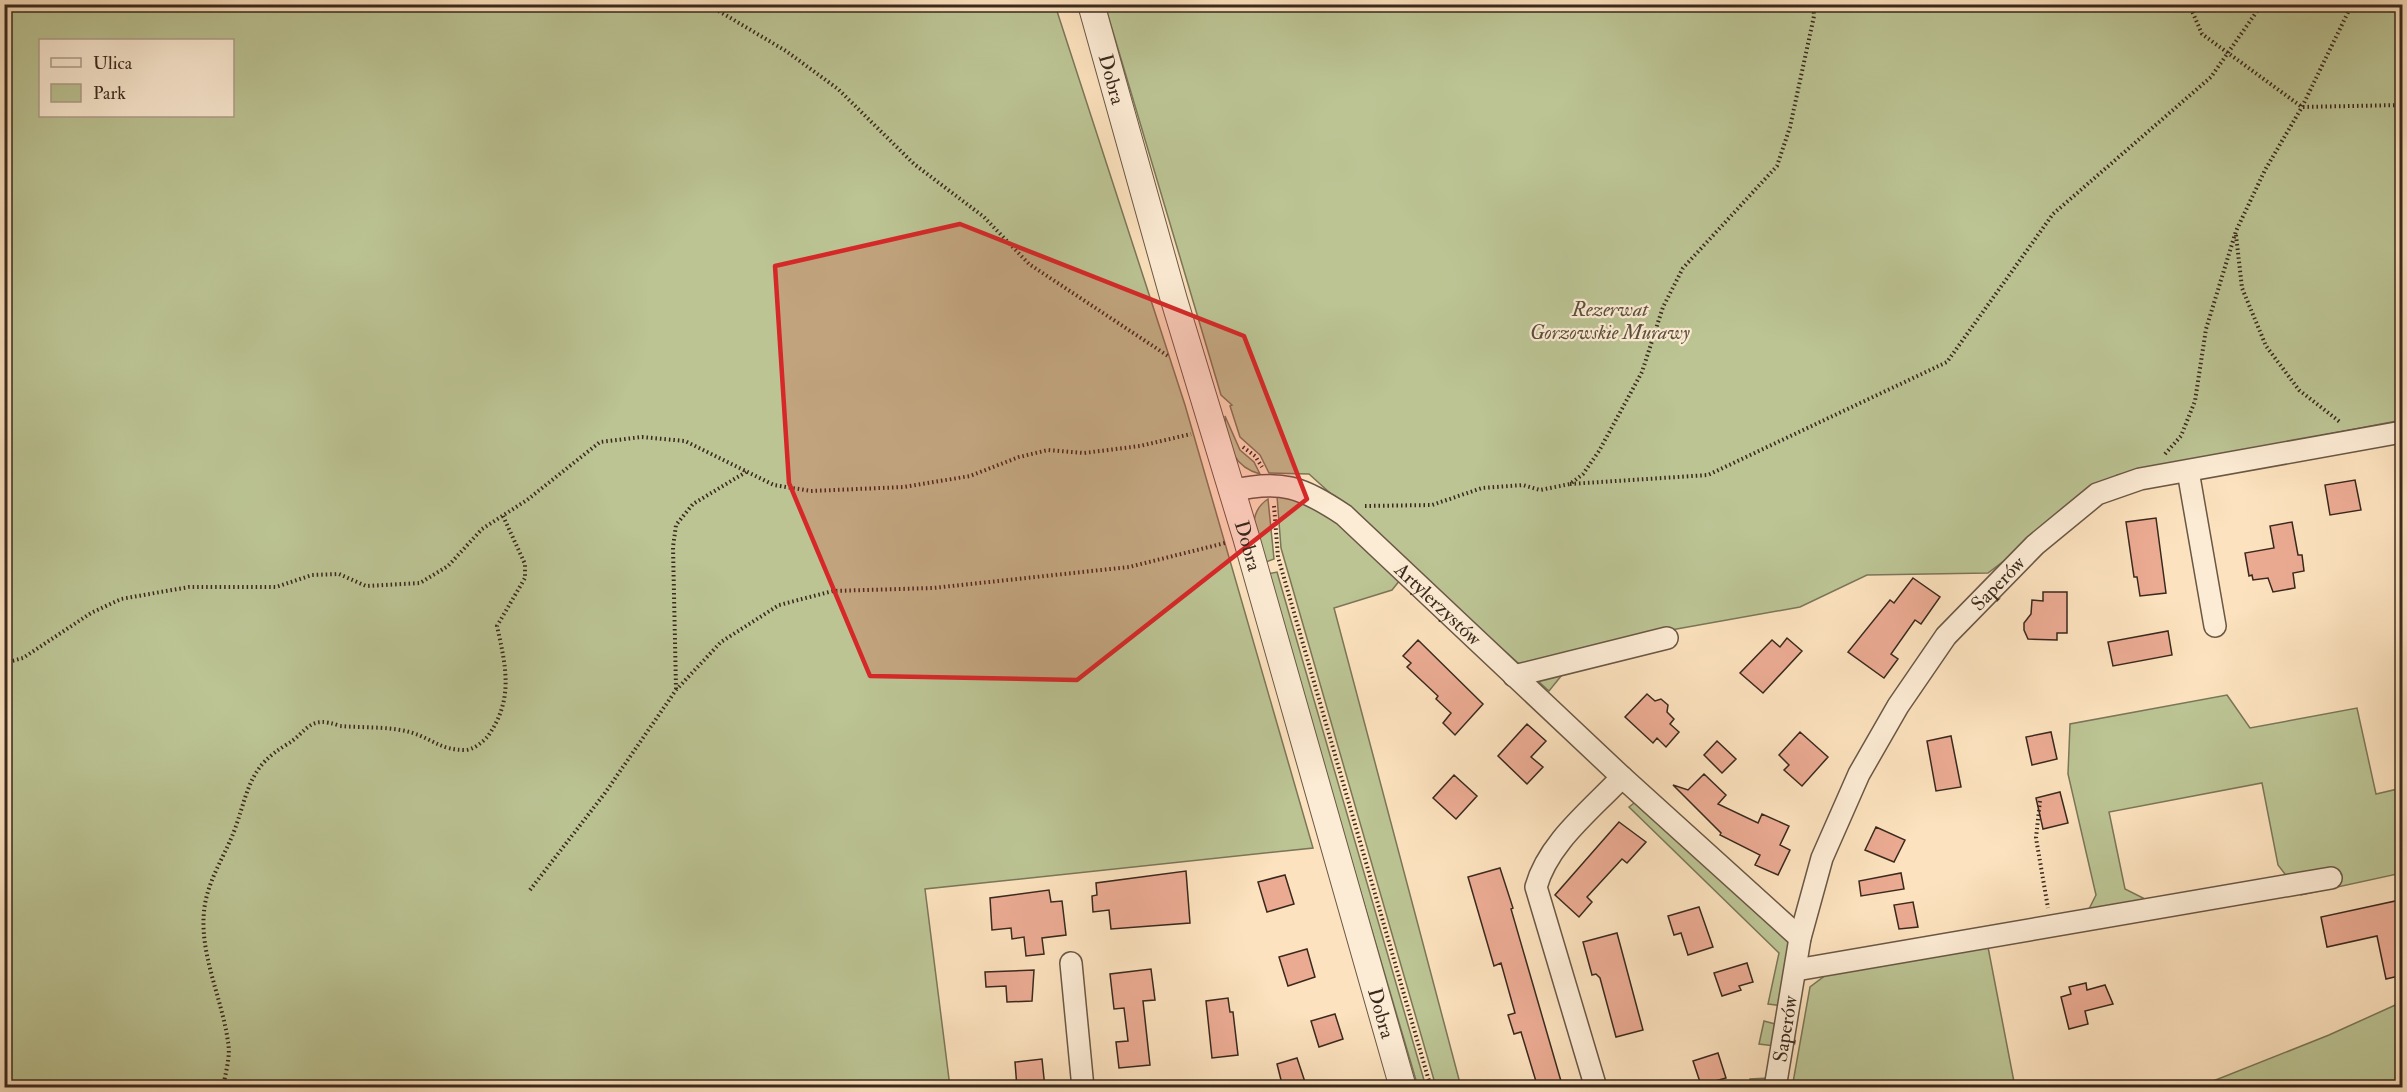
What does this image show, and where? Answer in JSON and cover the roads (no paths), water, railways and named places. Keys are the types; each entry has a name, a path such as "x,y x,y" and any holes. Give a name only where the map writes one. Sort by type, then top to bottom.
{"street":[{"name":"Dobra","path":"1091,4 1403,1088"},
{"name":"Saperów","path":"1774,1088 1800,938 1822,858 1850,793 1898,706 1946,636 2029,551 2077,508 2097,494 2140,479 2403,432"},
{"path":"2188,471 2215,626"},
{"name":"Artylerzystów","path":"1231,491 1269,485 1292,486 1317,497 1344,515 1622,777 1800,938"},
{"path":"1514,676 1667,638"},
{"path":"1596,1088 1536,887 1542,867 1552,852 1622,777"},
{"name":"Saperów","path":"1796,970 2331,878"},
{"path":"1071,963 1083,1088"}],"park label":[{"name":"Rezerwat Gorzowskie Murawy","path":"1610,320"}]}
